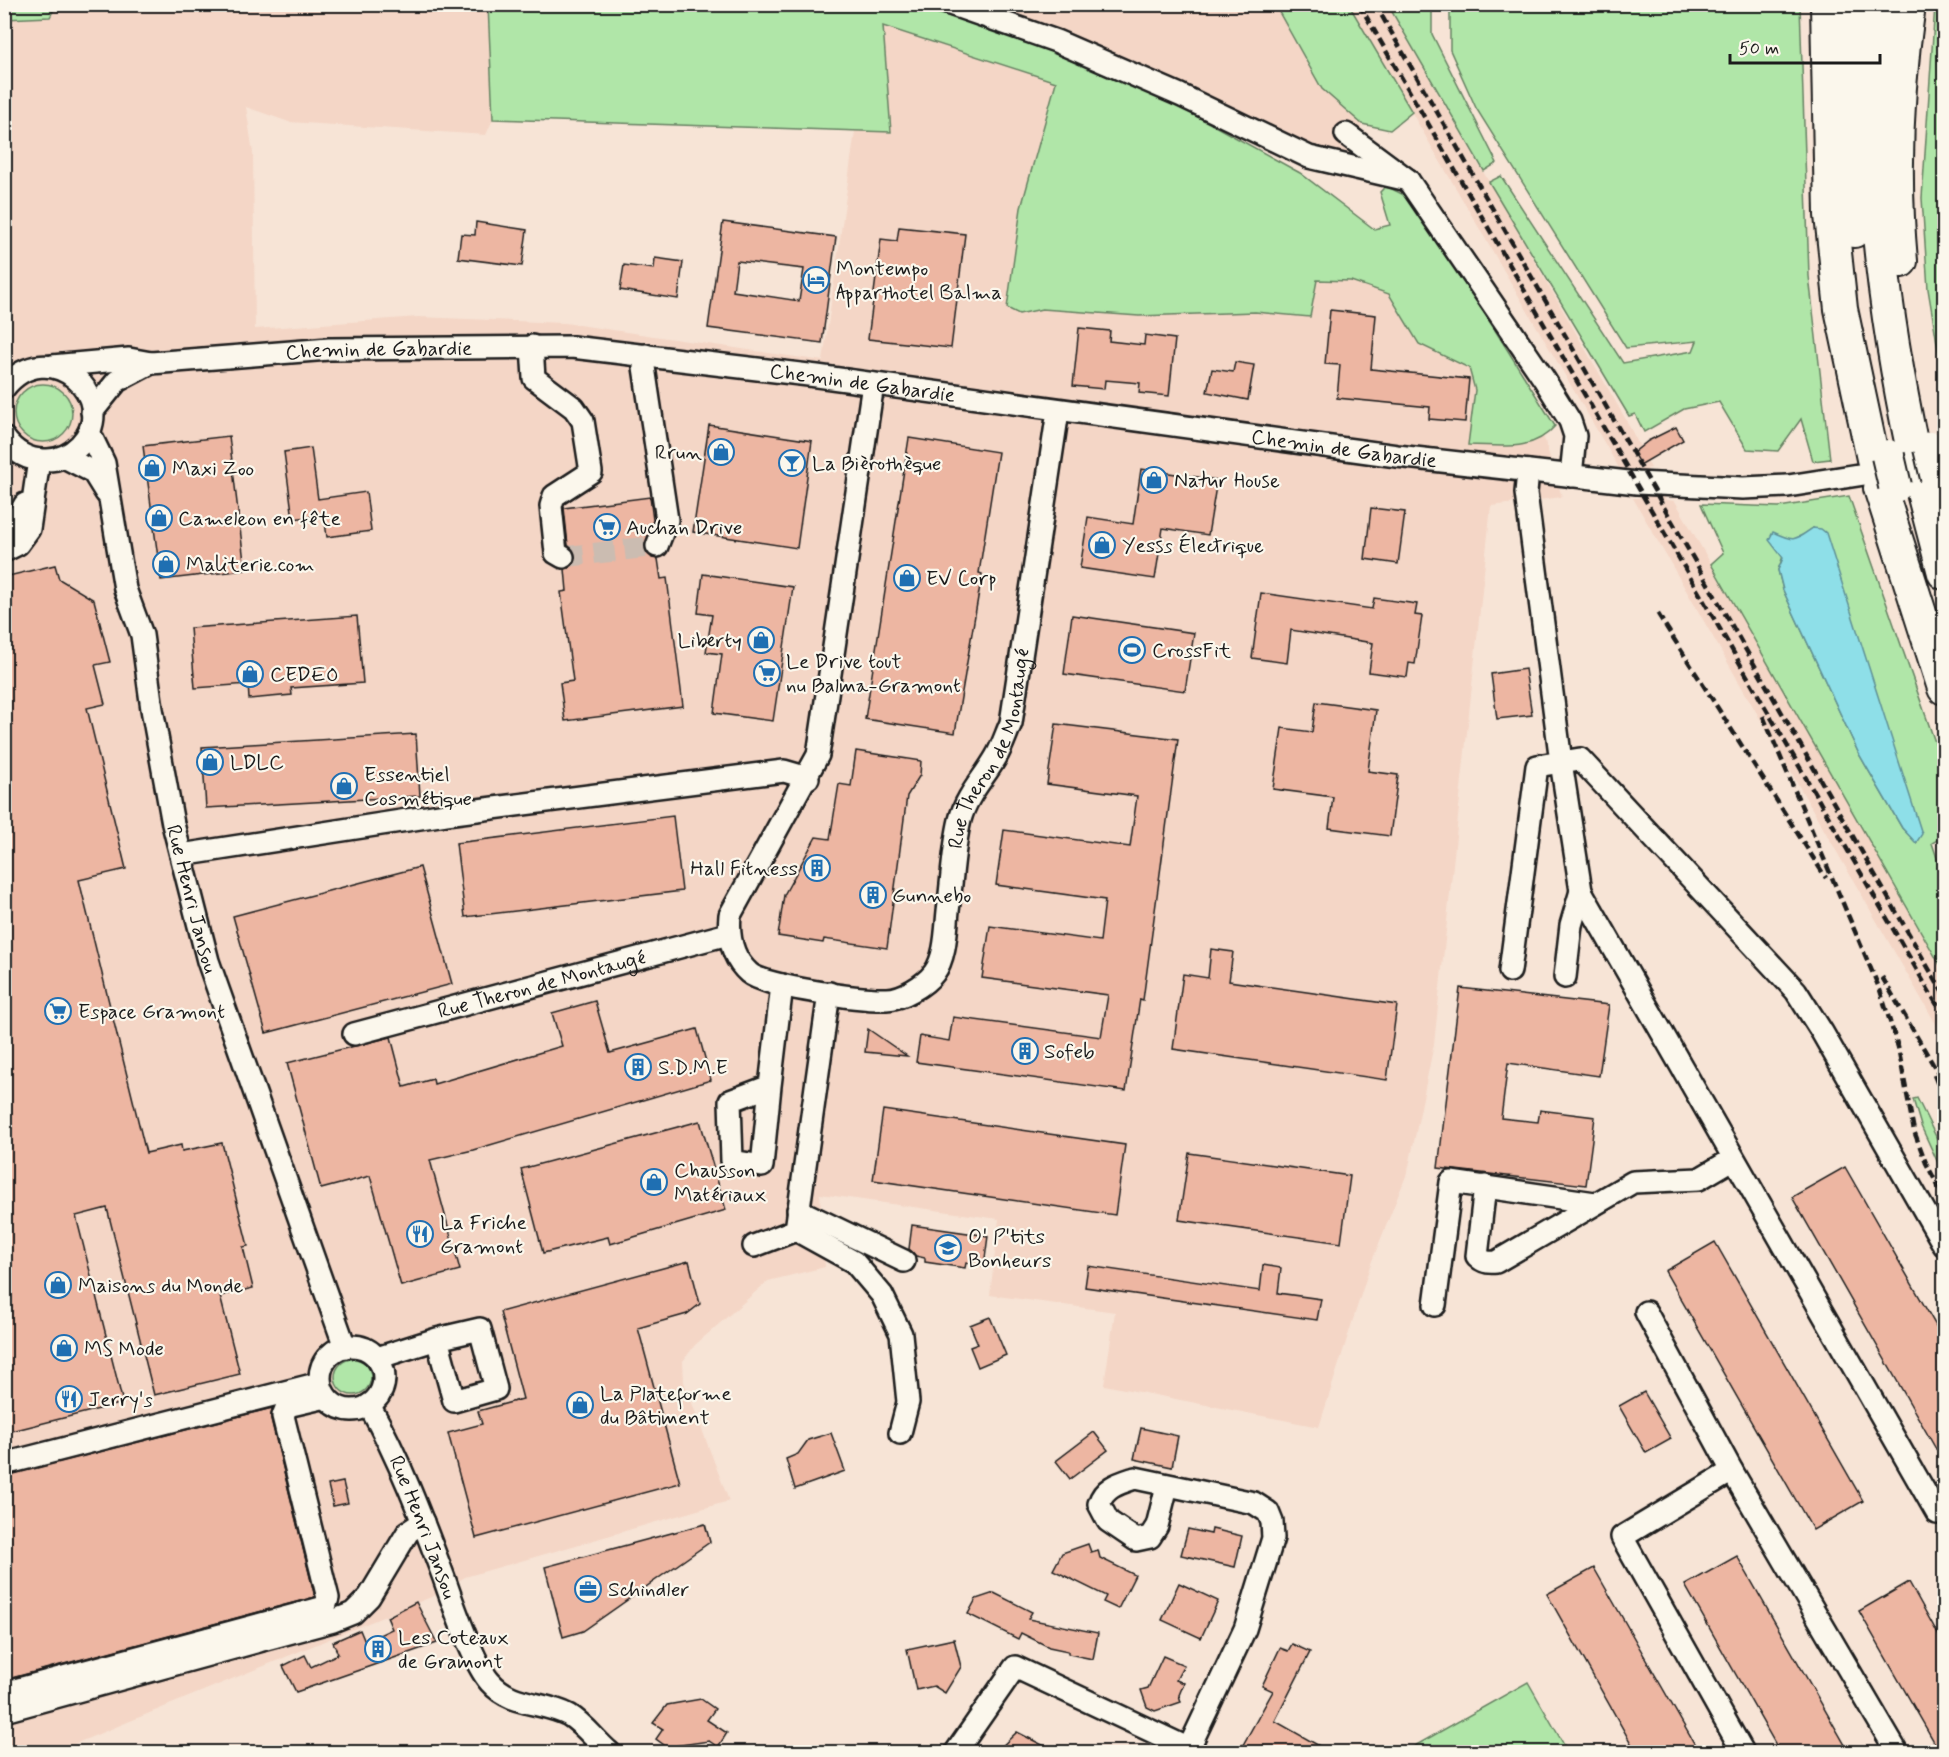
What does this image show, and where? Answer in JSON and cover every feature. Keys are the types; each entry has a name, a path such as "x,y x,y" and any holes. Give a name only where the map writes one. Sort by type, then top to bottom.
{"highway":[{"path":"1827,4 1832,226 1843,319 1912,472"},
{"path":"1858,4 1852,86 1854,262 1870,374 1912,472 1944,573"},
{"path":"1881,4 1876,48 1875,204 1881,277 1944,688"},
{"path":"1909,4 1902,57 1897,143 1899,241 1906,319 1912,472 1944,646"}],"street":[{"path":"950,4 1066,46 1180,95 1309,157 1408,180"},
{"path":"1346,134 1408,180 1570,421 1575,436 1572,476"},
{"path":"532,346 534,378 574,408 583,421 591,472 554,495 551,506 556,553 563,557"},
{"name":"Chemin de Gabardie","path":"7,381 30,368 129,359 152,363 329,349 409,350 532,346 646,355 873,384 1058,411 1637,483 1764,488 1912,472"},
{"path":"646,355 644,367 667,520 657,546"},
{"name":"Chemin de Gabardie","path":"64,457 75,450 117,381 152,363"},
{"name":"Rue Henri Jansou","path":"52,366 64,370 84,387 90,422 104,463 113,507 124,589 142,635 152,709 181,855 217,991 345,1347"},
{"path":"728,934 730,915 808,778 818,755 824,728 873,384"},
{"name":"Rue Theron de Montaugé","path":"354,1034 728,934 737,959 750,974 766,983 888,999 918,987 934,973 943,951 960,820 971,794 997,755 1011,723 1058,411"},
{"path":"6,445 23,456 39,460 64,457"},
{"name":"Rue Henri Jansou","path":"64,457 93,472 100,480 113,507"},
{"path":"4,551 18,544 28,529 39,460"},
{"path":"1528,471 1526,492 1561,762 1581,891 1733,1159 1942,1516"},
{"path":"4,531 12,528 34,486"},
{"path":"1510,971 1537,766 1580,759 1796,992 1822,1032 1944,1245"},
{"path":"181,855 446,814 784,771 808,778"},
{"path":"1565,977 1570,925 1581,891"},
{"path":"770,1086 782,986"},
{"path":"797,1220 829,993"},
{"path":"1485,1186 1477,1256 1490,1263 1496,1262 1633,1182 1699,1179 1733,1159"},
{"path":"1435,1305 1451,1182 1595,1203"},
{"path":"754,1246 797,1220"},
{"path":"797,1220 904,1261"},
{"path":"797,1220 854,1262 882,1296 901,1334 908,1402 900,1433"},
{"path":"1646,1312 1732,1471 1897,1752"},
{"path":"377,1358 437,1339"},
{"path":"345,1347 363,1348 377,1358 384,1378 377,1398 369,1405 351,1411 341,1409 323,1390 323,1364 336,1350 345,1347"},
{"path":"4,1464 323,1390"},
{"path":"4,1694 325,1606 328,1598 283,1416 287,1406 323,1390"},
{"name":"Rue Henri Jansou","path":"369,1405 386,1436 423,1521 460,1621 488,1681 503,1694 518,1702 570,1716 609,1752"},
{"path":"1732,1471 1622,1537 1743,1752"},
{"path":"956,1752 1015,1667 1191,1751 1245,1629 1273,1538 1272,1522 1268,1512 1254,1503 1167,1486"},
{"path":"4,1711 333,1622 353,1613 369,1597 408,1532 423,1521"}],"shaded area":[{"path":"56,4 488,5 493,119 486,135 289,122 246,107 253,153 255,329 418,317 565,323 823,361 855,131 891,132 883,26 1056,82 1021,208 1007,308 1019,314 1042,309 1139,316 1255,312 1310,317 1325,230 1544,438 1562,497 1491,506 1434,1044 1408,1171 1370,1266 1319,1427 1104,1385 1115,1312 990,1295 999,1219 820,1194 825,1267 768,1281 695,1345 683,1361 684,1382 729,1501 465,1577 436,1595 55,1752 5,1752 4,19 50,17"},
{"path":"970,5 1275,5 1322,89 1362,124 1357,141 1347,155 1335,160"},
{"path":"1349,5 1387,5 1625,418 1651,468 1647,469 1666,500 1675,501 1944,972 1944,1038 1633,498 1640,498 1625,469 1619,468"}],"green space":[{"path":"900,4 999,29 1153,92 1300,173 1374,229 1390,225 1380,192 1386,186 1406,196 1443,247 1555,426 1546,435 1526,444 1515,446 1468,445 1475,390 1469,368 1419,344 1389,294 1351,281 1317,280 1310,317 1255,312 1139,316 1042,309 1019,314 1007,308 1021,208 1056,82 883,26 891,132 493,119 488,5"},
{"path":"4,5 56,5 50,17 5,19"},
{"path":"1275,5 1349,5 1412,112 1390,130 1362,124 1322,89"},
{"path":"1388,5 1432,5 1432,34 1497,163 1484,171"},
{"path":"1450,5 1800,5 1809,276 1830,459 1813,461 1801,419 1778,451 1747,449 1719,402 1684,409 1644,432 1635,414 1629,416 1489,182 1501,176 1623,363 1693,351 1697,341 1626,348 1476,108 1450,50"},
{"path":"1935,5 1944,5 1944,385 1928,289 1922,198"},
{"path":"43,384 54,386 67,397 72,413 70,424 59,437 43,442 32,440 19,429 14,413 16,402 27,389"},
{"path":"1849,496 1944,768 1944,836 1932,843 1938,861 1944,859 1944,972 1711,564 1723,553 1701,504 1779,507","holes":["1813,528 1917,843 1902,828 1859,754 1783,590 1778,570 1789,540 1796,540"]},
{"path":"1917,1098 1944,1153 1944,1176 1921,1126 1913,1099"},
{"path":"353,1359 366,1364 371,1377 366,1390 353,1395 340,1390 335,1377 340,1364"},
{"path":"1528,1682 1568,1752 1404,1752"}],"water":[{"path":"1813,528 1821,529 1826,533 1922,834 1916,843 1902,828 1859,754 1783,590 1778,570 1783,558 1769,540 1773,532 1794,539"}],"building":[{"path":"476,222 527,230 522,266 458,258 461,234 475,235"},
{"name":"Montempo Apparthotel Balma","path":"723,222 836,237 822,343 708,328","holes":["737,261 804,269 799,301 733,291"]},
{"path":"899,227 965,234 951,348 868,339 881,239 897,241"},
{"path":"655,258 683,262 678,299 620,290 624,265 654,269"},
{"path":"1330,310 1376,315 1371,369 1469,379 1465,422 1429,419 1430,407 1337,398 1340,365 1325,364"},
{"path":"1079,328 1110,331 1109,341 1144,345 1145,335 1175,339 1169,396 1139,393 1140,383 1105,380 1104,389 1073,386"},
{"path":"1235,362 1254,365 1248,400 1207,392 1212,369 1233,372"},
{"path":"709,425 812,441 797,548 693,532"},
{"path":"1676,427 1683,440 1640,465 1633,453 1648,441"},
{"path":"229,436 245,570 161,580 143,446"},
{"path":"909,438 998,452 979,573 982,574 955,733 865,719"},
{"path":"311,448 318,499 366,492 371,531 327,537 324,515 293,519 284,452"},
{"path":"1141,469 1217,480 1208,535 1163,528 1155,579 1080,568 1088,517 1133,524"},
{"path":"650,497 653,520 645,549 652,558 658,559 661,579 667,578 683,706 565,721 560,683 573,681 561,592 567,591 565,569 574,564 576,556 568,545 564,508"},
{"path":"1371,508 1405,512 1398,564 1365,559"},
{"name":"Espace Gramont","path":"55,565 59,579 94,600 110,662 95,665 105,704 87,708 126,869 79,880 146,1153 181,1145 182,1151 222,1143 248,1246 243,1247 253,1288 220,1296 240,1374 154,1395 107,1208 76,1216 123,1403 4,1433 4,577"},
{"path":"703,574 793,587 773,721 714,713 722,654 706,652 712,615 698,613"},
{"path":"1261,593 1372,609 1374,598 1417,604 1415,615 1422,616 1415,664 1409,663 1407,677 1369,672 1373,643 1291,630 1287,663 1252,658"},
{"path":"1072,615 1194,633 1185,691 1064,674"},
{"path":"357,616 363,683 291,688 292,695 249,699 248,684 195,688 190,628"},
{"path":"1525,669 1532,715 1497,719 1491,674"},
{"path":"1316,702 1376,710 1368,771 1398,775 1390,836 1329,828 1333,797 1273,789 1282,728 1312,732"},
{"path":"1056,724 1178,739 1143,1000 1140,999 1126,1091 916,1062 920,1036 949,1041 953,1017 1101,1037 1108,995 982,978 990,926 1100,941 1105,900 996,885 1004,830 1130,847 1137,796 1047,784"},
{"path":"416,734 420,796 206,808 202,747"},
{"path":"856,751 921,761 920,775 907,796 887,948 824,939 823,943 778,936 784,895 816,837 830,839 839,784 851,786"},
{"path":"673,816 682,891 465,917 456,843"},
{"path":"420,867 452,984 266,1033 233,916"},
{"path":"1211,949 1233,952 1229,981 1397,1005 1387,1080 1173,1049 1183,974 1208,978"},
{"path":"1460,988 1609,1005 1599,1076 1508,1063 1501,1118 1538,1122 1540,1110 1595,1117 1586,1185 1438,1168"},
{"path":"595,1001 610,1053 697,1029 711,1080 473,1150 430,1160 460,1270 401,1286 370,1176 321,1189 287,1063 391,1037 404,1087 433,1079 434,1084 562,1046 552,1013"},
{"path":"868,1029 907,1056 865,1052"},
{"path":"883,1110 1125,1145 1115,1215 873,1180"},
{"name":"Chausson Matériaux","path":"700,1121 726,1210 610,1244 608,1237 543,1253 521,1169"},
{"path":"1189,1153 1350,1176 1341,1243 1179,1220"},
{"path":"1845,1167 1944,1340 1944,1463 1792,1197"},
{"path":"912,1225 988,1236 984,1266 966,1263 965,1268 925,1262 925,1258 916,1256 909,1249"},
{"path":"1715,1242 1863,1501 1813,1530 1665,1271"},
{"name":"La Plateforme du Bâtiment","path":"689,1261 700,1304 687,1314 638,1328 680,1483 476,1538 448,1433 482,1424 478,1411 523,1399 500,1312"},
{"path":"1263,1265 1281,1268 1278,1293 1321,1299 1317,1320 1085,1287 1088,1266 1260,1291"},
{"path":"990,1317 1006,1355 978,1367 970,1347 978,1344 970,1325"},
{"path":"1644,1392 1671,1439 1646,1453 1619,1406"},
{"path":"272,1408 271,1419 315,1597 4,1680 4,1476"},
{"path":"1141,1428 1178,1436 1172,1467 1134,1459"},
{"path":"1094,1432 1108,1450 1070,1479 1056,1461"},
{"path":"831,1433 845,1471 795,1489 786,1459 798,1454 808,1440"},
{"path":"343,1482 348,1503 333,1506 328,1485"},
{"path":"705,1524 710,1542 583,1631 563,1637 545,1567"},
{"path":"1188,1529 1211,1534 1212,1529 1242,1536 1235,1567 1181,1555"},
{"path":"1088,1544 1091,1552 1098,1550 1100,1558 1135,1575 1118,1609 1103,1602 1106,1596 1053,1570 1062,1553"},
{"path":"1737,1556 1849,1752 1780,1752 1685,1585"},
{"path":"1594,1568 1699,1752 1636,1752 1547,1594"},
{"path":"1909,1582 1944,1645 1944,1752 1940,1752 1859,1611"},
{"path":"1179,1583 1218,1601 1201,1638 1162,1620"},
{"path":"994,1593 1032,1612 1028,1619 1098,1633 1093,1659 1068,1654 1068,1651 1049,1647 1021,1633 1018,1639 968,1614 976,1599"},
{"name":"Les Coteaux de Gramont","path":"416,1602 437,1643 296,1692 283,1666 305,1655 311,1667 338,1654 333,1642 360,1630 365,1642 392,1629 387,1617"},
{"path":"954,1639 961,1667 945,1693 934,1686 916,1690 907,1649"},
{"path":"1292,1644 1310,1652 1275,1721 1330,1752 1239,1752 1273,1691 1262,1686 1280,1648 1288,1651"},
{"path":"1163,1656 1184,1665 1176,1680 1184,1683 1179,1695 1181,1702 1155,1711 1147,1707 1141,1690 1148,1688"},
{"path":"701,1699 715,1709 707,1720 727,1733 718,1747 709,1741 674,1746 671,1750 656,1739 663,1729 653,1723 667,1705"},
{"path":"1017,1732 1056,1752 996,1752"}],"tunnel":[{"path":"563,557 657,546"}],"railway":[{"path":"1359,4 1944,1017"},
{"path":"1375,4 1944,995"},
{"path":"1658,614 1826,878"},
{"path":"1763,716 1880,990 1898,1047 1914,1131 1926,1163 1944,1197"},
{"path":"1882,977 1944,1083"},
{"path":"1934,1075 1944,1099"}],"place":[{"name":"Montempo Apparthotel Balma","path":"816,280"},
{"name":"Rrun","path":"721,452"},
{"name":"La Bièrothèque","path":"792,463"},
{"name":"Maxi Zoo","path":"152,468"},
{"name":"Natur House","path":"1154,480"},
{"name":"Cameleon en fête","path":"159,518"},
{"name":"Auchan Drive","path":"607,527"},
{"name":"Yesss Électrique","path":"1102,545"},
{"name":"Maliterie.com","path":"166,564"},
{"name":"EV Corp","path":"907,578"},
{"name":"Liberty","path":"761,640"},
{"name":"CrossFit","path":"1132,650"},
{"name":"Le Drive tout nu Balma-Gramont","path":"767,673"},
{"name":"CEDEO","path":"250,674"},
{"name":"LDLC","path":"210,762"},
{"name":"Essentiel Cosmétique","path":"344,786"},
{"name":"Hall Fitness","path":"817,868"},
{"name":"Gunnebo","path":"873,895"},
{"name":"Espace Gramont","path":"58,1011"},
{"name":"Sofeb","path":"1025,1051"},
{"name":"S.D.M.E","path":"638,1067"},
{"name":"Chausson Matériaux","path":"654,1182"},
{"name":"La Friche Gramont","path":"420,1234"},
{"name":"O' P'tits Bonheurs","path":"948,1248"},
{"name":"Maisons du Monde","path":"58,1285"},
{"name":"MS Mode","path":"64,1348"},
{"name":"Jerry's","path":"69,1399"},
{"name":"La Plateforme du Bâtiment","path":"580,1405"},
{"name":"Schindler","path":"588,1589"},
{"name":"Les Coteaux de Gramont","path":"378,1649"}]}
